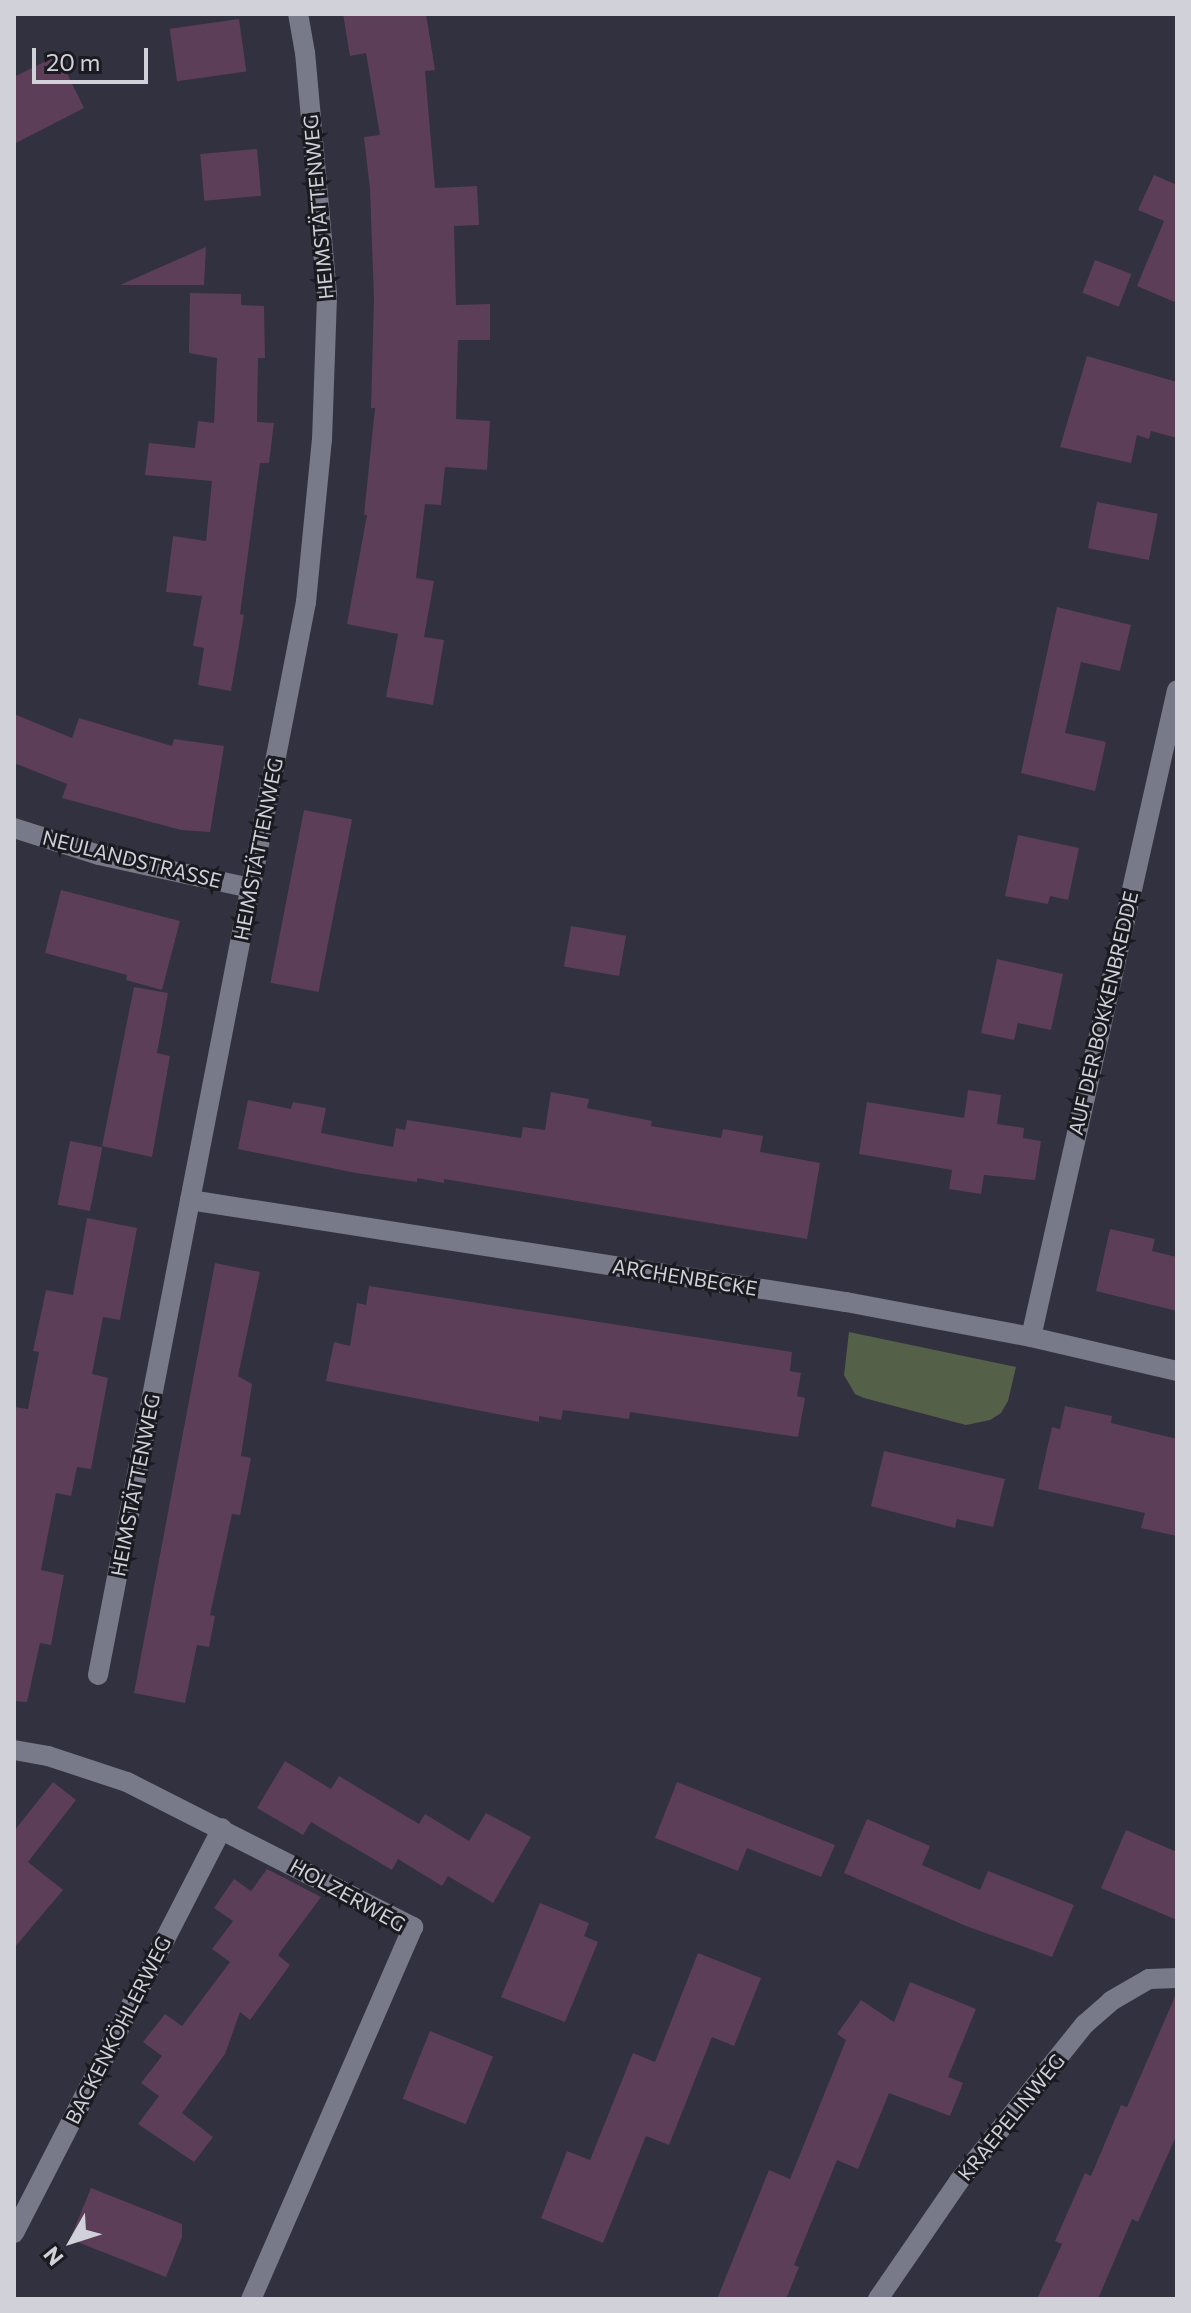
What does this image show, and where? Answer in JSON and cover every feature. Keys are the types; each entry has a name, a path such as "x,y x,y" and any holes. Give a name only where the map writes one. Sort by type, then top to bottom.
{"street":[{"name":"HEIMSTÄTTENWEG","path":"98,1675 306,602 322,440 327,294 305,53 298,14"},
{"name":"AUF DER BOKKENBREDDE","path":"1031,1337 1171,740 1177,690"},
{"name":"NEULANDSTRASSE","path":"14,828 99,855 250,888"},
{"name":"ARCHENBECKE","path":"190,1200 830,1299 1031,1337 1177,1371"},
{"name":"HOLZERWEG","path":"14,1750 48,1756 127,1782 413,1927 251,2299"},
{"name":"BACKENKÖHLERWEG","path":"14,2233 222,1828"},
{"name":"KRAEPELINWEG","path":"878,2299 959,2181 1085,2024 1111,2001 1149,1979 1177,1978"}],"green space":[{"path":"849,1332 1016,1367 1008,1401 1001,1413 990,1420 966,1425 864,1398 855,1394 844,1375"}],"building":[{"path":"343,14 426,14 435,70 425,71 435,188 477,186 479,225 454,226 456,305 490,304 490,340 458,340 456,419 490,421 487,470 445,467 441,505 425,504 416,578 434,581 424,637 444,640 433,705 386,697 398,634 347,624 367,515 364,515 375,408 371,408 374,299 370,189 364,137 380,135 366,53 350,56"},
{"path":"239,19 246,71 177,81 170,29"},
{"path":"58,55 84,108 14,144 14,77"},
{"path":"257,149 261,196 204,201 200,154"},
{"path":"1154,175 1177,185 1177,303 1137,286 1164,221 1138,210"},
{"path":"206,247 204,285 120,285"},
{"path":"1095,260 1131,274 1119,307 1082,293"},
{"path":"190,293 241,294 241,305 264,306 265,358 258,358 257,422 274,423 269,463 260,463 240,614 244,615 231,691 198,685 204,648 193,646 202,596 166,592 173,536 206,541 212,481 145,475 149,443 195,448 198,421 214,423 217,358 189,353"},
{"path":"1087,356 1177,382 1177,438 1151,431 1149,439 1137,435 1131,463 1060,447"},
{"path":"1097,502 1158,514 1149,560 1088,548"},
{"path":"1057,607 1131,625 1120,671 1081,662 1065,733 1106,742 1095,791 1021,773"},
{"path":"14,714 72,738 79,718 172,746 174,739 224,746 210,832 181,830 62,798 67,784 14,763"},
{"path":"304,810 352,819 319,992 270,983"},
{"path":"1018,835 1079,848 1068,900 1050,896 1048,904 1005,896"},
{"path":"61,890 180,921 162,990 126,980 127,975 45,953"},
{"path":"571,926 626,936 619,976 564,966"},
{"path":"997,959 1063,974 1051,1030 1018,1023 1014,1040 981,1033"},
{"path":"134,987 168,993 157,1053 170,1056 152,1157 102,1146"},
{"path":"968,1090 1001,1095 997,1124 1024,1128 1023,1138 1041,1141 1035,1180 984,1175 981,1194 949,1189 952,1170 859,1154 867,1102 964,1118"},
{"path":"551,1092 589,1099 587,1108 652,1121 651,1126 721,1138 723,1129 763,1136 760,1152 820,1163 807,1239 444,1179 444,1183 417,1178 417,1182 356,1173 238,1149 248,1100 291,1109 293,1102 326,1108 321,1133 393,1147 396,1128 405,1130 407,1120 521,1138 523,1127 545,1130"},
{"path":"70,1141 102,1147 90,1211 58,1205"},
{"path":"87,1218 137,1228 120,1320 103,1317 92,1374 108,1378 91,1469 77,1467 71,1496 56,1493 41,1570 64,1575 51,1645 40,1643 27,1702 14,1701 14,1407 28,1409 39,1352 33,1351 46,1290 73,1295"},
{"path":"1110,1229 1155,1239 1152,1251 1177,1257 1177,1311 1096,1291"},
{"path":"215,1263 260,1272 238,1376 252,1384 241,1456 251,1458 240,1515 232,1514 210,1615 215,1616 209,1647 197,1645 185,1703 134,1693"},
{"path":"369,1286 792,1352 790,1371 801,1373 797,1396 805,1398 798,1437 630,1412 629,1419 563,1410 561,1420 539,1416 539,1422 326,1381 334,1342 350,1346 357,1303 366,1305"},
{"path":"1065,1406 1112,1416 1111,1423 1177,1439 1177,1536 1141,1528 1145,1513 1038,1489 1052,1427 1060,1429"},
{"path":"884,1451 1005,1479 993,1527 957,1519 955,1528 871,1506"},
{"path":"285,1761 331,1789 339,1776 419,1824 425,1814 469,1841 486,1813 531,1837 493,1903 448,1876 442,1886 398,1859 392,1870 311,1822 303,1835 257,1808"},
{"path":"53,1782 76,1800 28,1862 63,1890 14,1948 14,1831"},
{"path":"677,1782 835,1845 821,1877 747,1848 738,1871 655,1838"},
{"path":"867,1819 930,1846 922,1865 980,1890 988,1871 1074,1905 1052,1957 966,1926 844,1873"},
{"path":"1126,1830 1177,1852 1177,1920 1101,1888"},
{"path":"267,1869 321,1897 278,1955 290,1965 250,2020 240,2012 225,2054 182,2113 213,2137 194,2162 138,2124 159,2096 141,2083 162,2056 143,2042 165,2014 182,2026 230,1962 212,1949 233,1921 214,1908 234,1879 251,1891"},
{"path":"540,1903 589,1923 584,1936 598,1942 565,2022 501,1997"},
{"path":"698,1953 761,1978 734,2046 712,2037 669,2145 646,2136 603,2243 541,2218 567,2151 590,2160 633,2053 655,2062"},
{"path":"910,1982 976,2009 948,2077 963,2083 950,2116 889,2093 858,2169 837,2160 794,2265 799,2267 786,2299 717,2299 769,2170 790,2179 846,2040 837,2034 861,2000 894,2022"},
{"path":"1177,1992 1177,2134 1138,2222 1132,2219 1098,2299 1037,2299 1062,2244 1055,2241 1085,2173 1091,2176 1121,2105 1127,2107"},
{"path":"430,2031 493,2056 466,2124 403,2099"},
{"path":"91,2188 182,2224 182,2237 166,2277 70,2239"}]}
